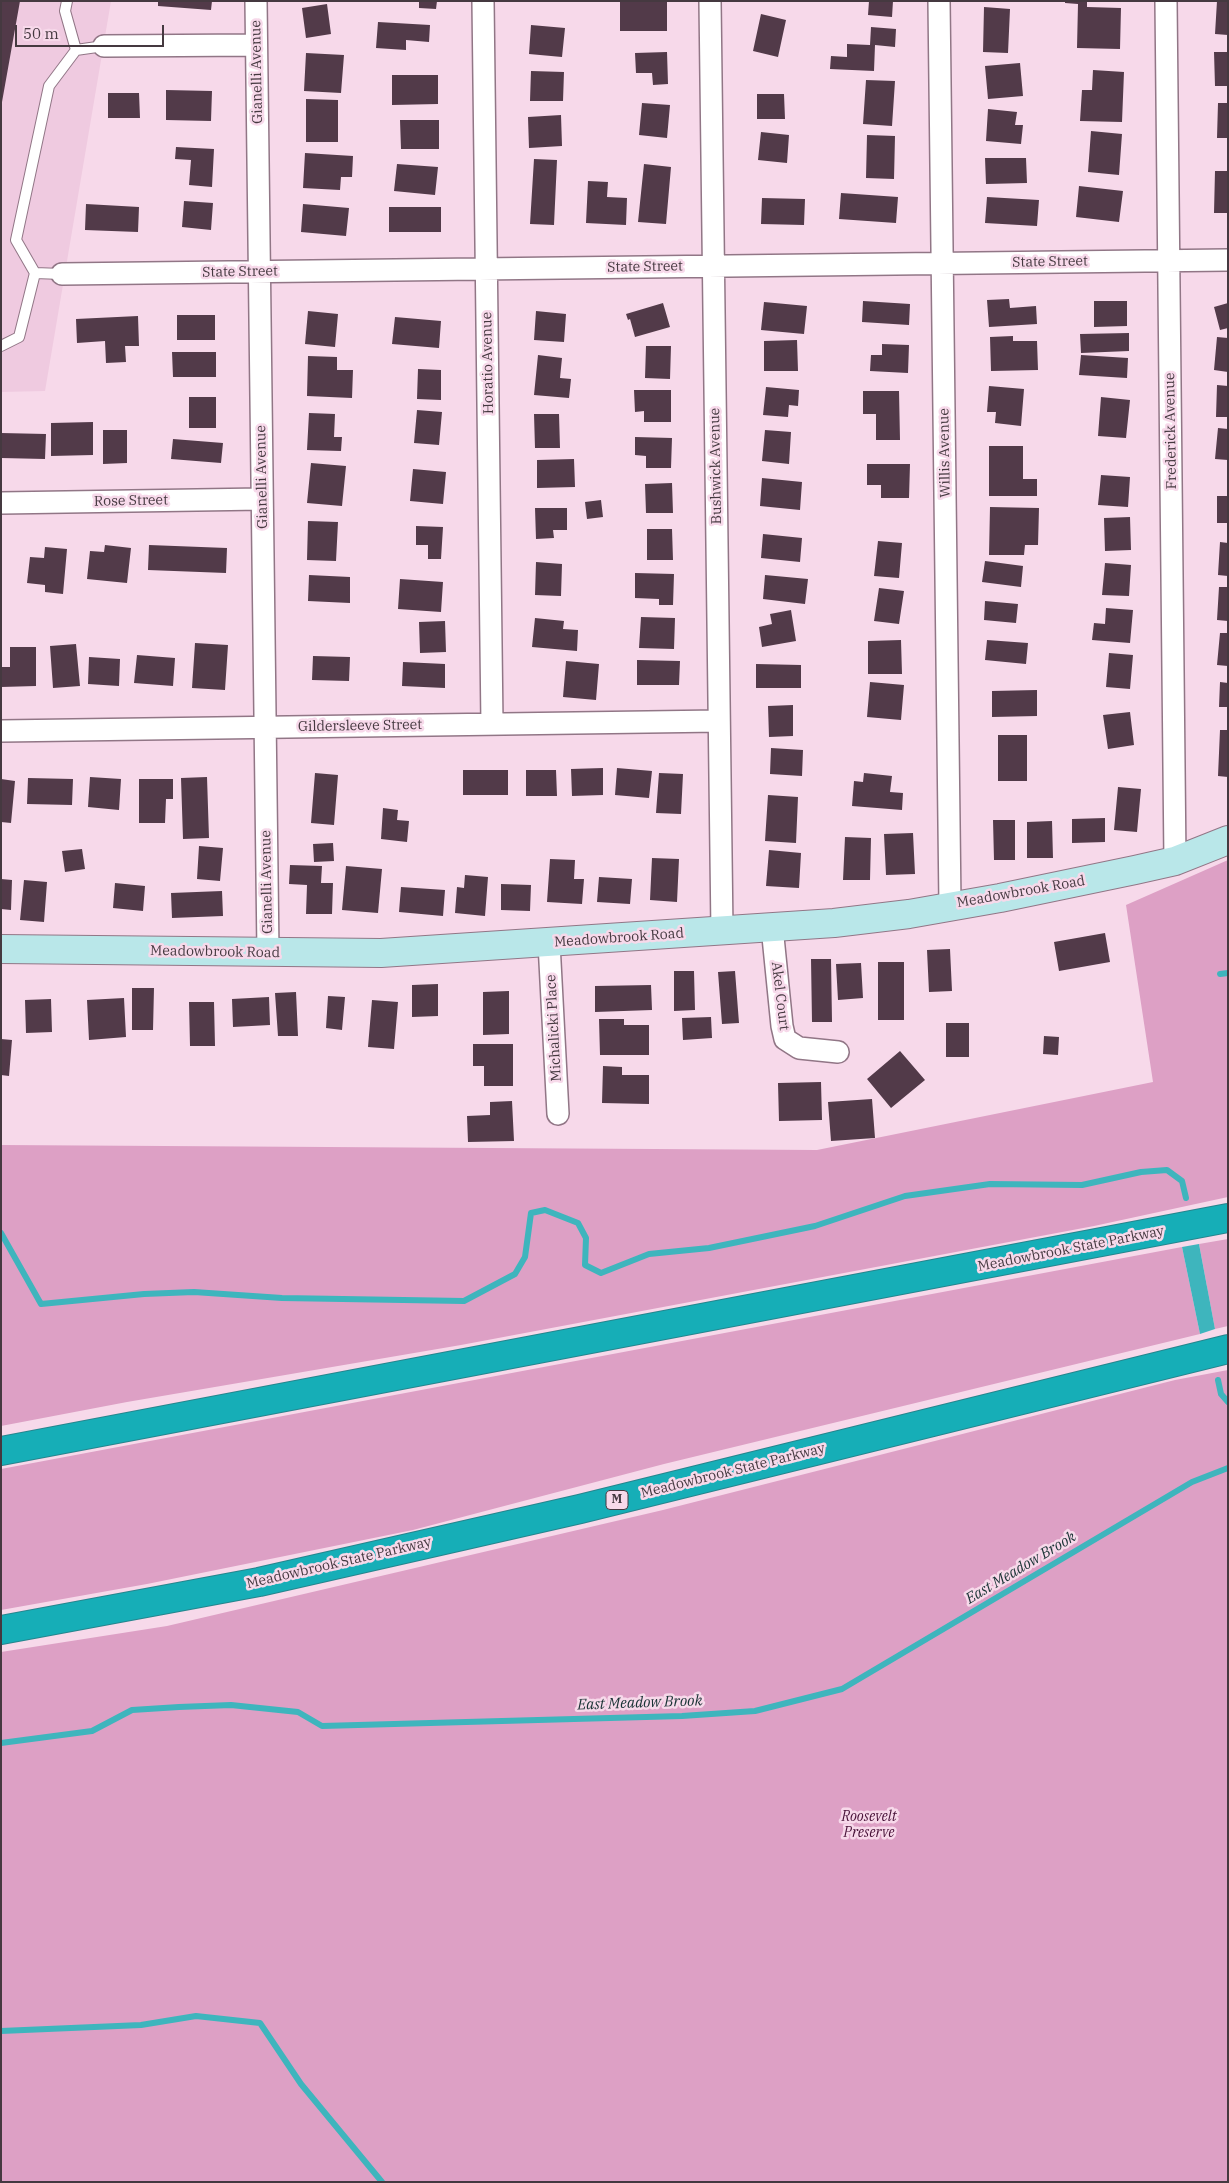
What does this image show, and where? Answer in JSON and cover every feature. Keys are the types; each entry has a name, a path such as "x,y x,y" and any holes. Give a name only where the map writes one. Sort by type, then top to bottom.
{"highway":[{"name":"Meadowbrook State Parkway","path":"1,1451 1228,1218"},
{"name":"Meadowbrook State Parkway","path":"1,1630 259,1582 580,1509 1228,1348"}],"street":[{"name":"Gianelli Avenue","path":"256,1 268,953"},
{"name":"Horatio Avenue","path":"483,1 492,724"},
{"name":"Bushwick Avenue","path":"710,1 722,931"},
{"name":"Willis Avenue","path":"939,1 950,905"},
{"name":"Frederick Avenue","path":"1166,1 1175,861"},
{"path":"104,46 256,45"},
{"name":"State Street","path":"62,274 1228,260"},
{"name":"Rose Street","path":"1,503 262,499"},
{"name":"Gildersleeve Street","path":"1,731 719,721"},
{"name":"Meadowbrook Road","path":"1,949 381,953 834,923 900,915 1000,898 1175,861 1228,840"},
{"name":"Akel Court","path":"772,927 785,1039 799,1048 838,1052"},
{"name":"Michalicki Place","path":"550,943 558,1114"}],"lane":[{"path":"67,1 65,11 76,50"},
{"path":"1,346 19,337 35,273 16,240 49,86 76,50 104,46"},
{"path":"35,273 62,274"}],"shaded area":[{"path":"1,1 111,1 45,391 1,392"}],"green space":[{"path":"1228,860 1228,1197 1094,1226 461,1345 127,1402 1,1426 1,1145 817,1150 1153,1082 1126,905"},
{"path":"1228,1239 1228,1326 1215,1329 1199,1244"},
{"path":"1182,1247 1200,1334 664,1464 413,1530 147,1584 1,1610 1,1469"},
{"name":"Roosevelt Preserve","path":"1228,1370 1228,2182 1,2182 1,1652 167,1626 663,1510 1175,1380"}],"water":[{"path":"1199,1244 1215,1329 1200,1334 1182,1247"}],"building":[{"path":"1,1 20,1 2,102 1,102"},
{"path":"158,1 212,1 211,10 158,6"},
{"path":"419,1 437,1 436,9 419,8"},
{"path":"869,1 893,1 892,17 868,15"},
{"path":"1065,1 1087,1 1087,7 1121,8 1120,49 1077,48 1078,4 1065,3"},
{"path":"1217,1 1228,1 1228,35 1215,34"},
{"path":"620,2 667,2 667,31 620,31"},
{"path":"327,4 331,34 306,38 302,8"},
{"path":"984,7 1010,9 1008,53 983,52"},
{"path":"761,14 786,20 778,57 753,51"},
{"path":"378,22 430,25 429,42 406,40 406,50 376,48"},
{"path":"531,25 565,28 562,57 529,54"},
{"path":"871,27 896,29 895,47 875,45 874,71 830,69 831,56 847,57 847,44 870,45"},
{"path":"667,52 668,84 653,85 652,73 636,73 635,53"},
{"path":"1214,52 1228,52 1228,86 1215,86"},
{"path":"306,53 344,55 341,93 304,91"},
{"path":"1020,63 1023,96 988,99 985,66"},
{"path":"1093,70 1124,72 1122,122 1080,121 1082,90 1092,90"},
{"path":"531,71 564,72 563,101 530,101"},
{"path":"392,75 438,75 438,104 392,105"},
{"path":"866,80 895,81 892,126 863,124"},
{"path":"166,90 212,91 211,121 166,120"},
{"path":"108,93 139,93 140,118 108,118"},
{"path":"757,94 784,94 785,119 757,119"},
{"path":"306,99 338,100 338,142 306,142"},
{"path":"642,103 670,105 667,138 639,135"},
{"path":"1218,103 1228,103 1228,138 1217,138"},
{"path":"988,109 1017,112 1015,125 1023,125 1021,144 986,141"},
{"path":"561,115 562,146 529,148 528,117"},
{"path":"400,120 439,120 439,149 401,149"},
{"path":"1091,131 1122,134 1119,175 1088,172"},
{"path":"761,132 789,135 787,163 758,160"},
{"path":"867,135 895,136 894,179 866,178"},
{"path":"176,147 214,149 212,187 189,185 191,160 175,159"},
{"path":"305,153 353,156 352,177 341,177 340,190 303,188"},
{"path":"985,158 1026,158 1027,183 986,184"},
{"path":"534,159 557,160 554,225 530,224"},
{"path":"397,164 438,167 435,195 394,191"},
{"path":"644,164 671,167 666,224 638,222"},
{"path":"1215,171 1228,171 1228,213 1214,213"},
{"path":"588,181 608,182 607,197 627,198 626,225 586,223"},
{"path":"1079,186 1123,191 1119,222 1076,217"},
{"path":"841,193 898,197 896,223 839,219"},
{"path":"987,197 1039,200 1037,226 985,223"},
{"path":"762,198 805,199 804,225 761,224"},
{"path":"184,201 213,203 211,230 182,227"},
{"path":"86,204 139,207 138,232 85,230"},
{"path":"303,204 349,208 346,236 301,232"},
{"path":"389,207 441,207 441,232 389,232"},
{"path":"1009,299 1010,308 1036,306 1037,324 989,327 987,300"},
{"path":"863,301 910,304 909,325 862,322"},
{"path":"1094,301 1127,301 1127,326 1094,327"},
{"path":"764,302 807,306 804,334 761,330"},
{"path":"663,303 670,327 635,337 630,319 628,320 626,314"},
{"path":"1228,303 1228,328 1220,330 1214,307"},
{"path":"308,311 338,314 335,347 305,344"},
{"path":"536,311 566,314 564,342 534,340"},
{"path":"177,315 215,315 215,340 177,340"},
{"path":"138,316 139,346 125,346 126,362 106,363 105,341 77,343 76,319"},
{"path":"395,317 441,321 439,348 392,344"},
{"path":"1129,333 1129,351 1081,353 1080,334"},
{"path":"1013,336 1013,341 1037,341 1038,370 991,371 990,337"},
{"path":"1217,337 1228,338 1228,372 1214,370"},
{"path":"797,340 798,371 764,371 764,341"},
{"path":"882,344 909,345 908,373 870,371 871,355 882,355"},
{"path":"646,346 671,346 670,379 645,378"},
{"path":"172,352 216,352 216,377 173,377"},
{"path":"538,355 562,358 560,378 571,379 569,398 534,395"},
{"path":"1081,355 1128,358 1127,378 1079,375"},
{"path":"308,356 337,357 337,370 353,370 352,398 307,396"},
{"path":"418,369 441,370 441,400 417,399"},
{"path":"1217,385 1228,386 1228,417 1216,417"},
{"path":"989,386 1024,389 1021,426 995,423 996,412 987,412"},
{"path":"766,387 799,390 798,406 789,405 788,417 763,415"},
{"path":"634,390 671,390 671,422 644,422 644,411 635,412"},
{"path":"863,391 899,391 900,440 876,440 876,414 863,414"},
{"path":"189,397 216,397 216,428 189,428"},
{"path":"1101,397 1130,400 1126,438 1098,436"},
{"path":"417,410 442,412 439,445 414,443"},
{"path":"309,413 335,414 334,437 342,437 341,451 307,450"},
{"path":"534,414 559,414 560,448 535,448"},
{"path":"93,422 93,455 51,456 51,423"},
{"path":"1218,428 1228,429 1228,460 1215,459"},
{"path":"103,430 127,430 127,463 103,464"},
{"path":"765,430 791,432 789,464 762,461"},
{"path":"1,433 46,434 45,459 1,458"},
{"path":"635,437 672,438 671,468 646,468 646,456 635,455"},
{"path":"173,439 223,443 221,463 171,459"},
{"path":"989,446 1023,446 1023,479 1037,479 1037,496 989,496"},
{"path":"574,459 575,487 537,488 537,460"},
{"path":"311,463 346,466 342,506 307,503"},
{"path":"867,464 910,464 909,498 881,498 881,485 867,485"},
{"path":"413,469 446,472 443,504 410,501"},
{"path":"1101,475 1130,477 1128,507 1098,505"},
{"path":"762,478 802,482 800,510 760,506"},
{"path":"672,483 673,513 646,513 645,484"},
{"path":"1217,496 1228,496 1228,523 1217,523"},
{"path":"601,500 603,517 587,519 585,502"},
{"path":"990,507 1039,508 1038,545 1025,545 1024,555 989,555"},
{"path":"535,508 567,508 567,530 553,530 554,538 536,539"},
{"path":"1130,517 1131,550 1105,551 1104,518"},
{"path":"308,521 338,522 336,561 307,560"},
{"path":"416,526 443,527 441,559 428,559 428,545 416,545"},
{"path":"647,529 672,529 673,560 647,560"},
{"path":"763,534 802,538 800,562 761,558"},
{"path":"878,541 902,543 899,578 874,576"},
{"path":"1220,542 1228,543 1228,576 1218,575"},
{"path":"105,545 131,548 127,583 87,579 90,551 104,552"},
{"path":"149,545 227,548 226,573 148,570"},
{"path":"45,547 67,549 63,594 45,592 45,585 27,583 30,557 44,558"},
{"path":"985,561 1023,566 1021,587 982,582"},
{"path":"536,562 562,564 561,596 535,595"},
{"path":"1105,563 1131,565 1129,596 1102,595"},
{"path":"635,573 674,574 673,605 659,605 659,599 635,598"},
{"path":"309,575 350,577 350,603 308,601"},
{"path":"765,575 808,579 805,604 763,599"},
{"path":"400,579 443,582 441,612 398,609"},
{"path":"1219,587 1228,587 1228,621 1217,620"},
{"path":"879,588 904,591 899,624 874,621"},
{"path":"985,601 1018,604 1016,623 984,620"},
{"path":"1106,608 1133,610 1130,643 1092,640 1094,623 1105,624"},
{"path":"791,610 796,641 762,647 759,627 772,624 770,614"},
{"path":"641,617 675,618 674,649 639,648"},
{"path":"535,618 564,621 563,629 578,630 577,651 532,647"},
{"path":"445,621 446,652 420,653 419,622"},
{"path":"1220,633 1228,633 1228,666 1217,665"},
{"path":"901,640 902,674 868,674 868,641"},
{"path":"987,640 1028,643 1026,664 985,660"},
{"path":"195,643 228,645 225,690 192,688"},
{"path":"76,644 80,686 53,688 50,646"},
{"path":"10,647 36,647 36,686 1,687 1,667 10,667"},
{"path":"1109,653 1133,655 1130,689 1106,687"},
{"path":"137,655 175,658 173,686 134,683"},
{"path":"313,656 350,657 349,681 312,680"},
{"path":"89,657 120,659 119,686 88,684"},
{"path":"637,660 680,661 679,685 637,685"},
{"path":"566,661 599,664 596,700 563,697"},
{"path":"403,662 445,664 445,688 402,686"},
{"path":"756,664 801,665 801,688 756,688"},
{"path":"870,682 904,685 901,720 867,717"},
{"path":"1220,682 1228,683 1228,707 1219,707"},
{"path":"1037,690 1037,716 992,717 992,691"},
{"path":"793,705 793,736 769,737 768,706"},
{"path":"1130,712 1134,745 1108,749 1103,715"},
{"path":"1220,730 1228,730 1228,777 1218,776"},
{"path":"998,735 1027,735 1027,781 998,781"},
{"path":"771,748 803,750 802,776 770,774"},
{"path":"603,768 603,795 572,796 571,769"},
{"path":"617,768 652,771 649,798 615,795"},
{"path":"463,770 508,770 508,795 463,795"},
{"path":"526,770 556,770 557,796 526,796"},
{"path":"315,773 338,775 334,825 311,823"},
{"path":"659,773 683,774 681,814 656,813"},
{"path":"864,773 892,776 890,792 903,793 902,810 852,806 854,781 863,782"},
{"path":"90,777 121,779 119,810 88,807"},
{"path":"207,777 209,838 183,839 181,778"},
{"path":"28,778 73,779 72,805 27,804"},
{"path":"1,779 15,781 11,823 1,822"},
{"path":"139,779 173,779 173,799 166,799 165,823 139,823"},
{"path":"1118,787 1141,789 1137,832 1114,830"},
{"path":"768,795 798,797 796,843 765,841"},
{"path":"383,808 398,810 397,820 409,821 407,842 381,839"},
{"path":"1105,818 1105,842 1072,843 1072,819"},
{"path":"993,820 1015,820 1015,860 994,860"},
{"path":"1052,821 1053,858 1027,858 1027,822"},
{"path":"913,833 915,874 886,875 884,834"},
{"path":"845,837 871,838 870,880 843,880"},
{"path":"333,843 334,861 314,862 313,844"},
{"path":"199,846 223,848 220,881 197,879"},
{"path":"82,849 85,869 65,872 62,851"},
{"path":"769,850 801,853 799,888 766,886"},
{"path":"652,858 679,859 677,902 650,900"},
{"path":"550,859 575,860 574,879 584,879 582,904 547,902"},
{"path":"290,865 322,866 321,883 333,883 332,914 306,914 307,885 289,884"},
{"path":"346,866 382,869 378,913 342,910"},
{"path":"465,875 488,877 485,916 455,913 457,887 464,888"},
{"path":"599,877 632,879 630,904 597,902"},
{"path":"1,879 12,880 11,910 1,909"},
{"path":"24,880 47,882 44,922 20,920"},
{"path":"115,883 145,886 143,911 113,908"},
{"path":"501,884 531,885 530,911 501,910"},
{"path":"401,887 445,890 443,916 399,912"},
{"path":"222,891 223,916 172,918 171,893"},
{"path":"1105,933 1110,962 1059,971 1054,942"},
{"path":"950,949 952,991 929,992 927,950"},
{"path":"811,959 831,959 832,1022 812,1022"},
{"path":"878,962 904,962 904,1020 878,1020"},
{"path":"861,963 863,998 838,1000 836,964"},
{"path":"674,971 694,971 695,1010 674,1011"},
{"path":"735,971 739,1023 722,1024 718,972"},
{"path":"438,984 438,1016 412,1017 412,985"},
{"path":"651,985 652,1010 595,1012 595,986"},
{"path":"132,988 154,988 153,1030 132,1030"},
{"path":"509,991 509,1034 483,1035 483,992"},
{"path":"296,992 298,1036 278,1036 275,993"},
{"path":"328,996 345,997 342,1030 326,1028"},
{"path":"269,997 270,1025 233,1027 232,999"},
{"path":"124,998 126,1037 89,1040 87,1000"},
{"path":"51,999 52,1032 26,1033 25,1000"},
{"path":"372,1000 398,1002 394,1049 368,1047"},
{"path":"189,1002 214,1002 215,1046 190,1046"},
{"path":"711,1017 712,1038 683,1040 682,1018"},
{"path":"599,1019 624,1019 624,1025 649,1025 649,1055 600,1055"},
{"path":"946,1023 969,1023 969,1057 946,1057"},
{"path":"1044,1036 1059,1037 1058,1055 1043,1054"},
{"path":"1,1039 12,1040 9,1076 1,1075"},
{"path":"473,1044 513,1044 513,1086 484,1086 484,1066 473,1066"},
{"path":"900,1051 925,1080 891,1108 867,1079"},
{"path":"603,1066 622,1067 622,1075 649,1075 649,1104 602,1103"},
{"path":"821,1082 822,1120 779,1121 778,1083"},
{"path":"872,1099 875,1138 831,1141 828,1102"},
{"path":"512,1101 514,1141 468,1142 467,1116 490,1115 490,1102"}],"waterway":[{"path":"1220,974 1228,973"},
{"path":"1,1233 41,1304 144,1294 194,1292 282,1298 464,1301 515,1274 525,1257 531,1213 545,1210 578,1223 586,1238 585,1265 601,1273 649,1254 709,1248 815,1226 905,1196 990,1184 1082,1185 1141,1172 1167,1170 1182,1181 1186,1198"},
{"path":"1218,1380 1221,1394 1228,1402"},
{"name":"East Meadow Brook","path":"1,1743 92,1731 132,1710 179,1707 231,1705 298,1712 322,1726 682,1716 755,1711 842,1689 1192,1482 1228,1468"},
{"path":"1,2031 141,2025 196,2016 260,2023 301,2084 382,2182"}]}
